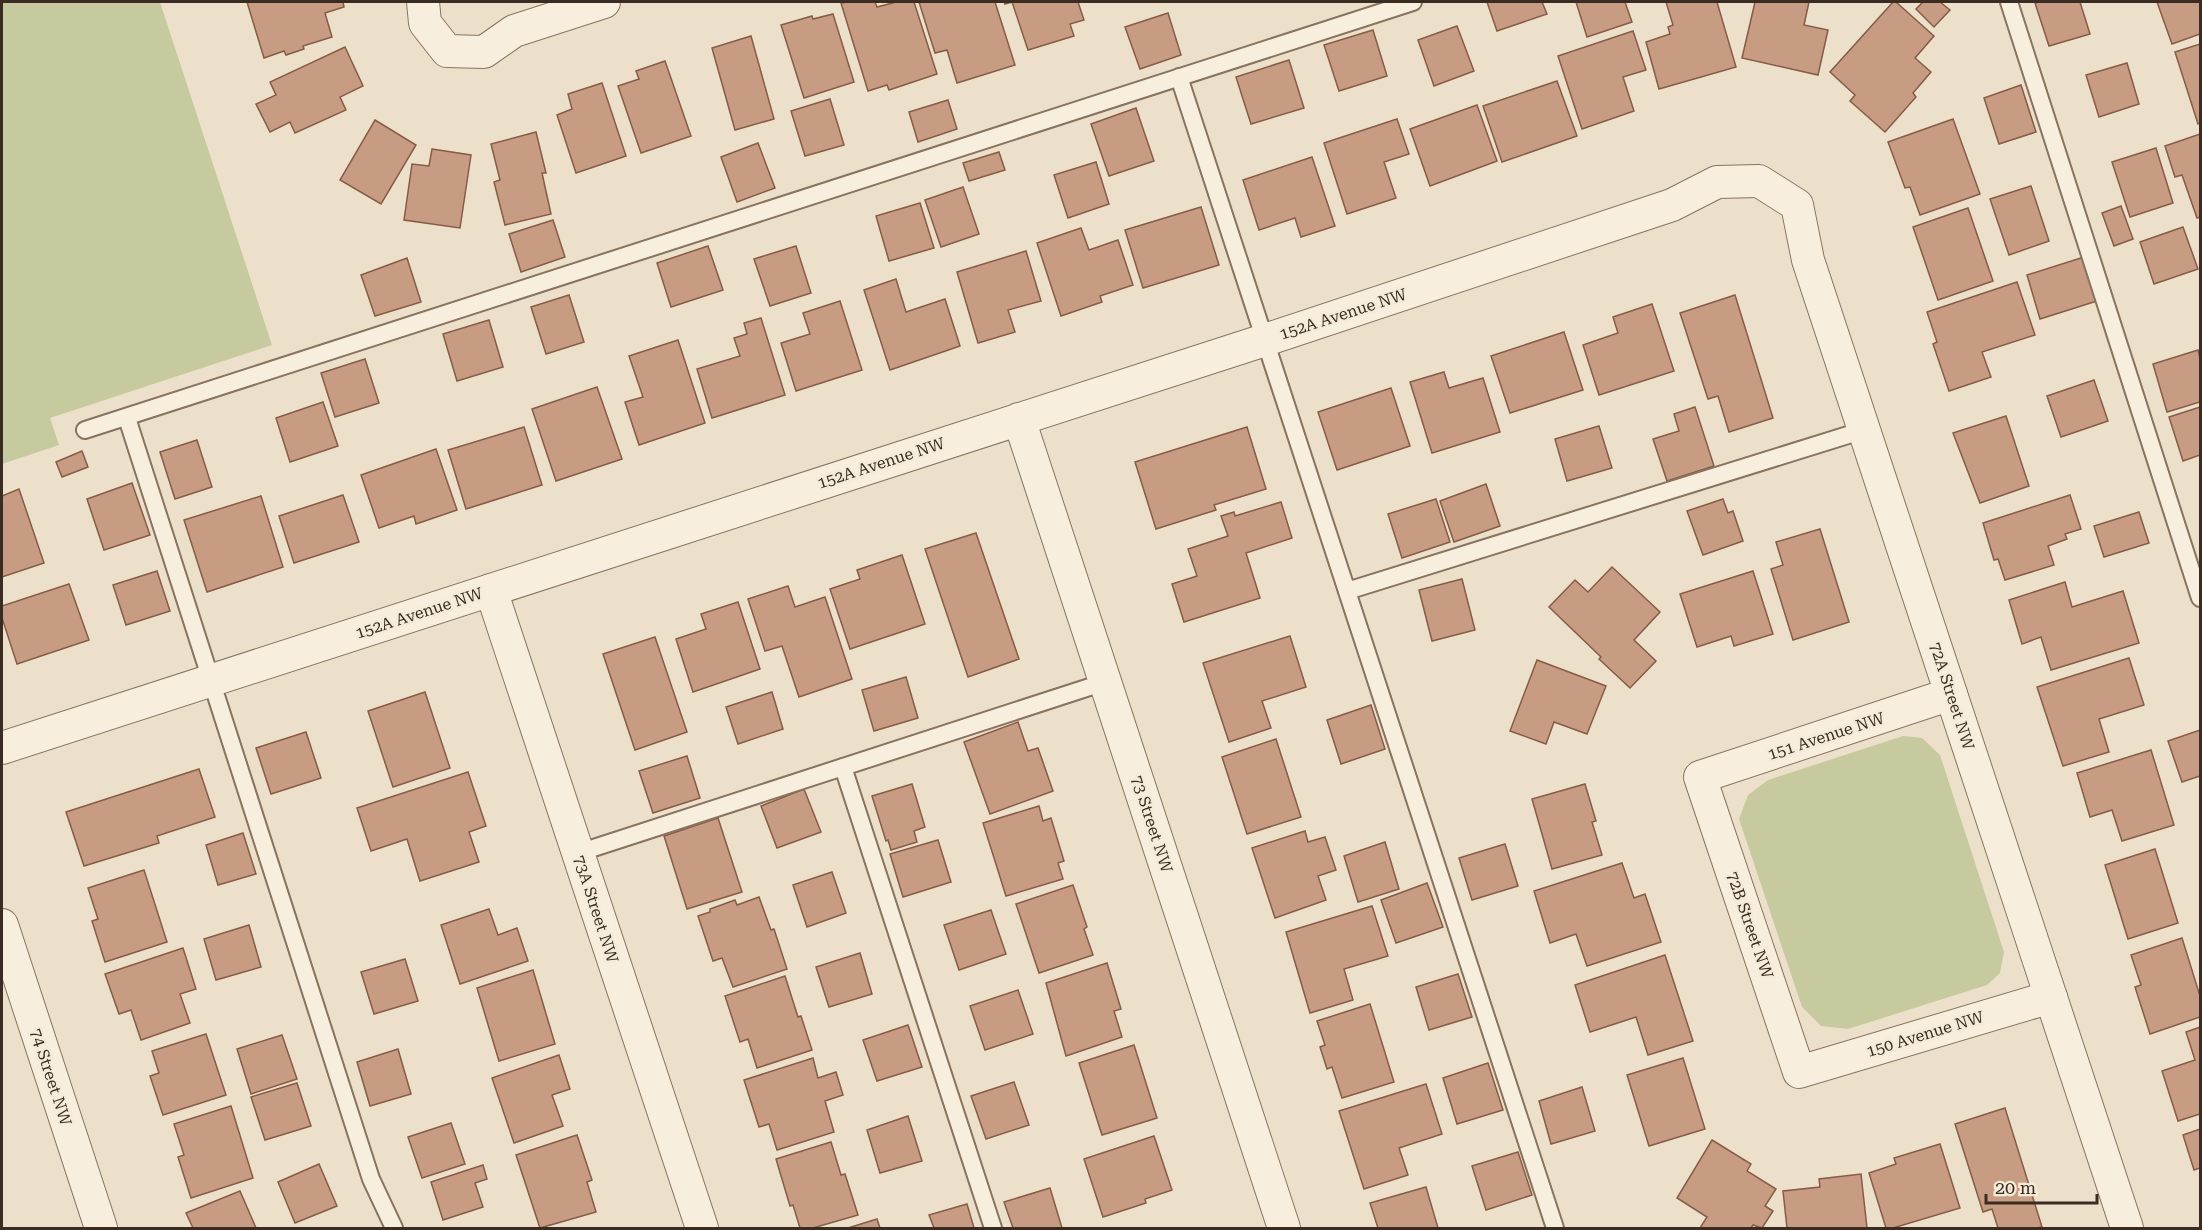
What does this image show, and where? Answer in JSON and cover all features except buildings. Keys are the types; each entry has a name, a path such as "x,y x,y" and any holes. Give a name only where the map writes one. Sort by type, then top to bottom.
{"street":[{"path":"423,2 425,23 447,51 484,52 514,31 604,2"},
{"name":"152A Avenue NW","path":"2,748 1265,340 1672,205 1717,182 1759,181"},
{"name":"72A Street NW","path":"1759,181 1797,205 1808,260 2127,1228"},
{"name":"73 Street NW","path":"1019,419 1284,1228"},
{"name":"73A Street NW","path":"491,590 702,1228"},
{"name":"151 Avenue NW","path":"1700,777 1951,694"},
{"name":"72B Street NW","path":"1700,777 1799,1072"},
{"name":"74 Street NW","path":"2,925 101,1228"},
{"name":"150 Avenue NW","path":"1799,1072 2051,997"}],"lane":[{"path":"85,430 1413,2"},
{"path":"2009,2 2200,598"},
{"path":"1179,77 1555,1228"},
{"path":"127,418 371,1179 394,1228"},
{"path":"1347,591 1864,430"},
{"path":"578,853 1105,682"},
{"path":"843,767 993,1228"}],"green space":[{"path":"2,2 160,2 272,345 50,418 59,445 2,464"},
{"path":"1903,736 1922,738 1940,755 2004,952 2000,973 1987,985 1848,1029 1821,1026 1802,1007 1739,819 1748,795 1768,780"}]}
